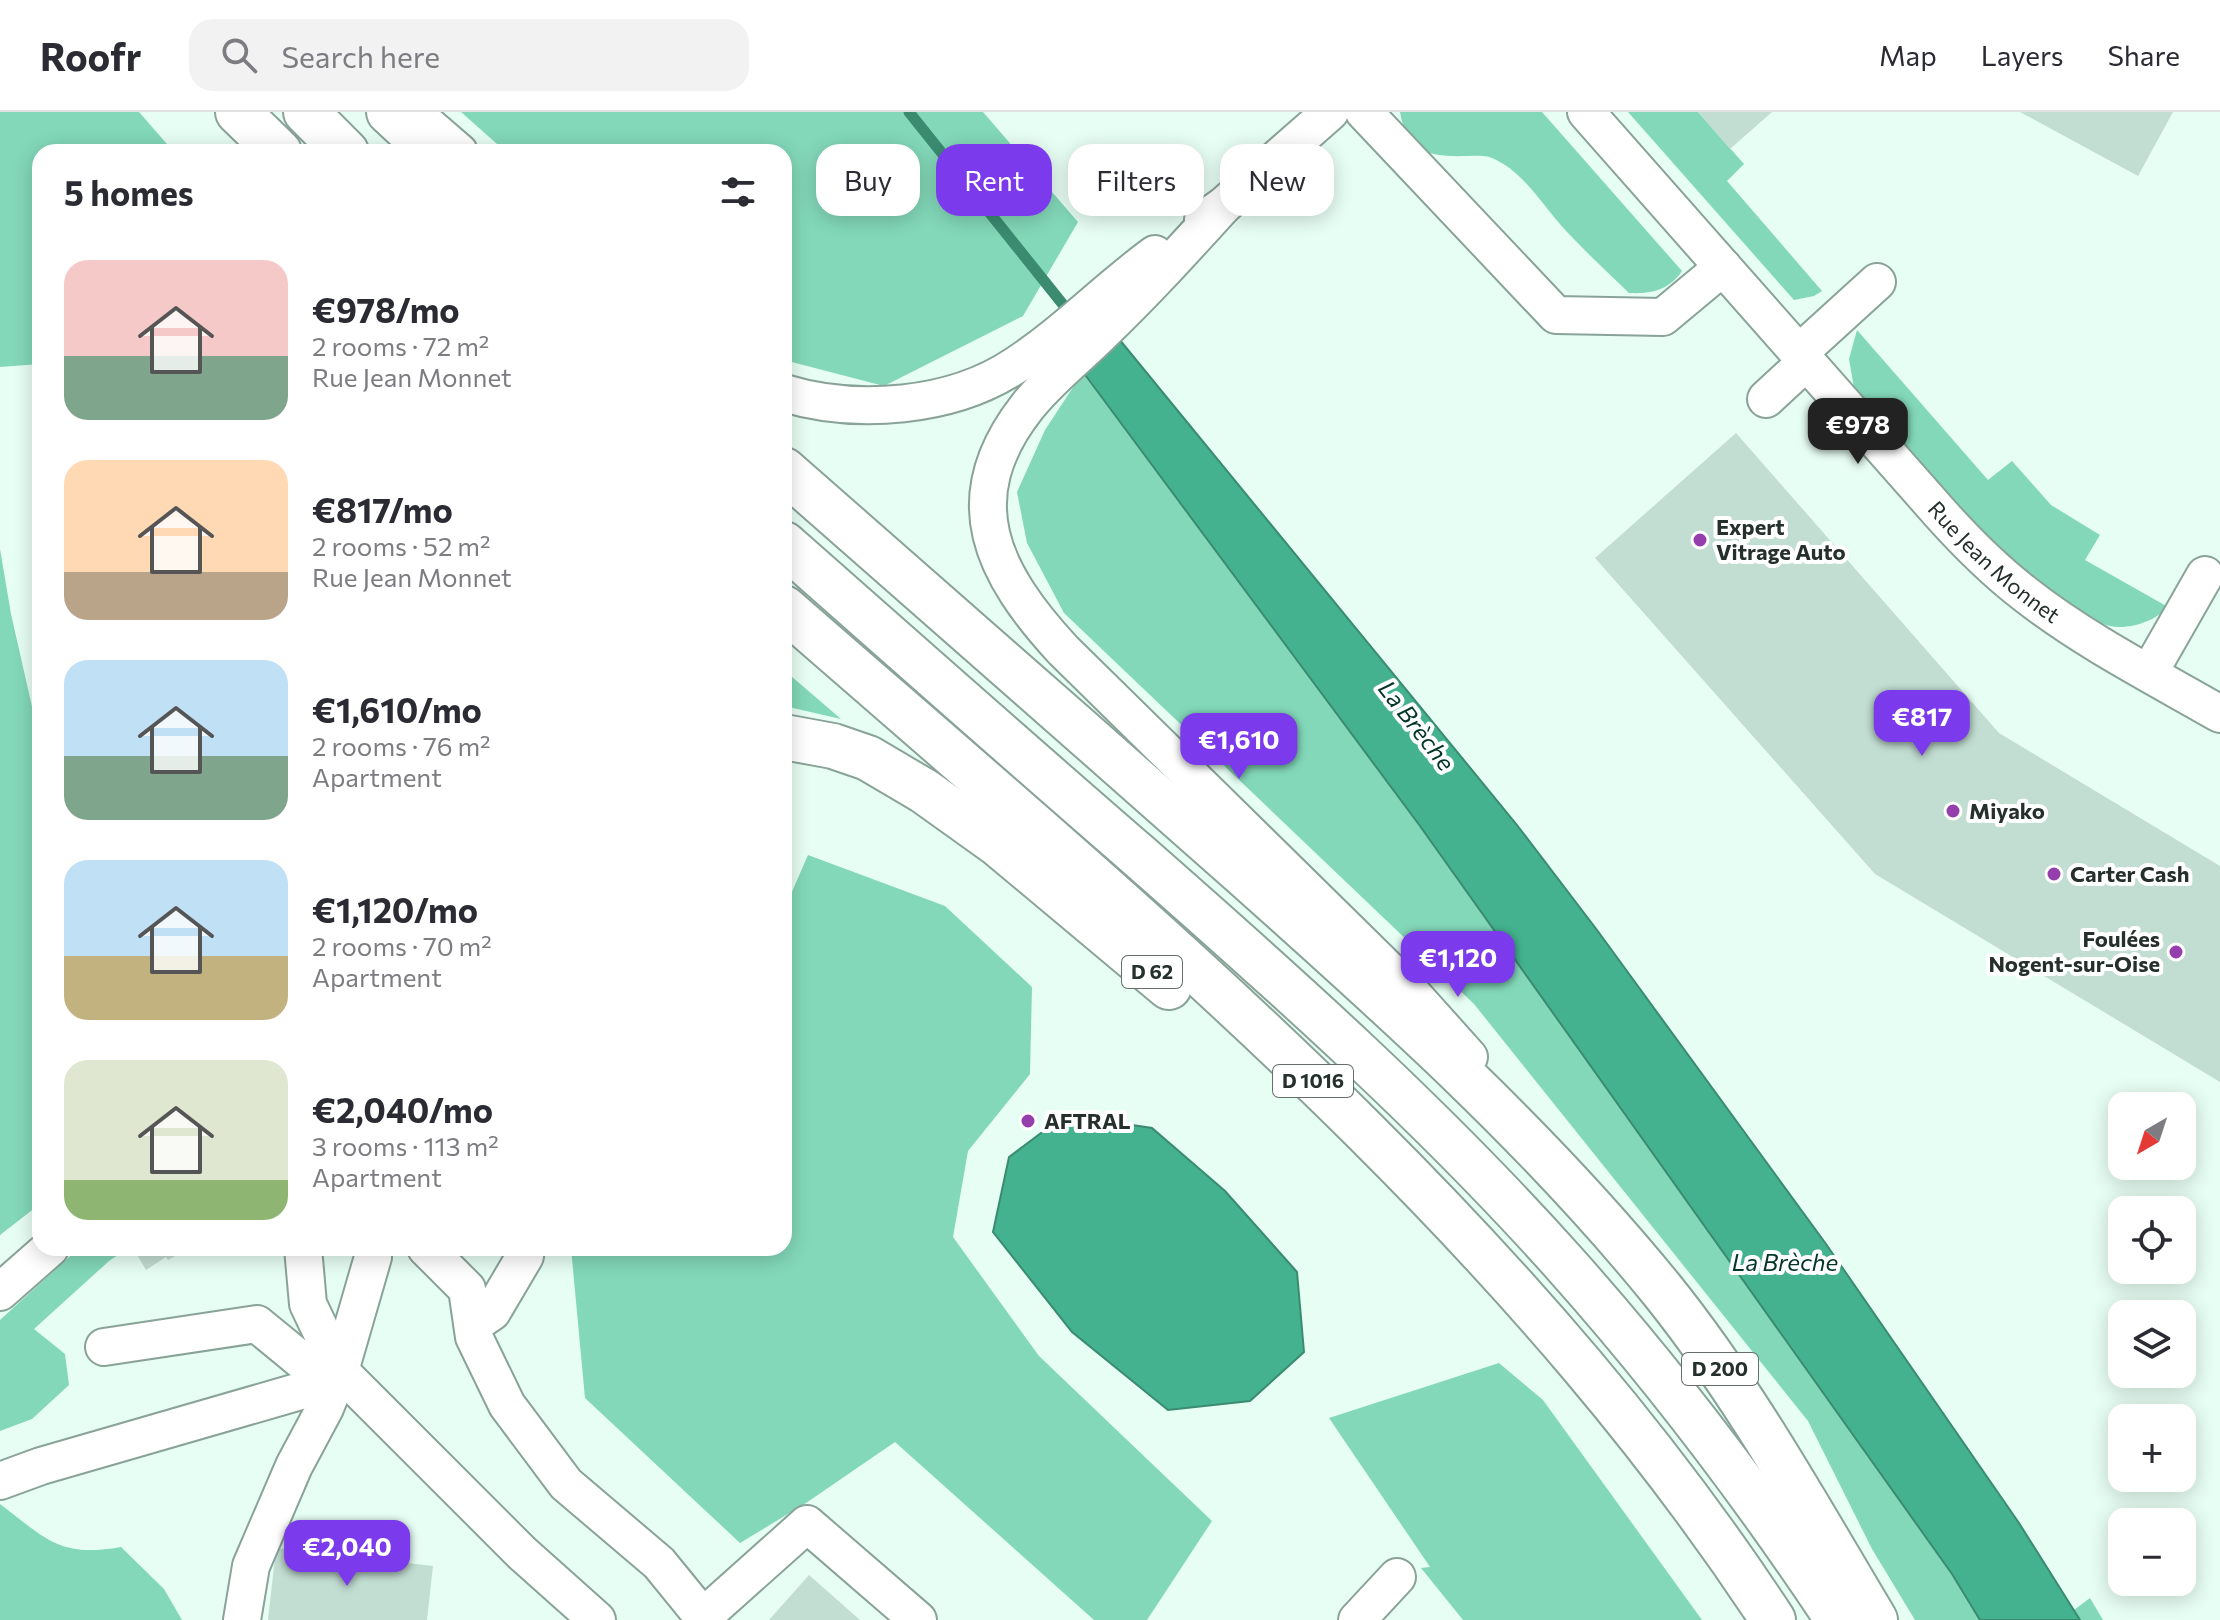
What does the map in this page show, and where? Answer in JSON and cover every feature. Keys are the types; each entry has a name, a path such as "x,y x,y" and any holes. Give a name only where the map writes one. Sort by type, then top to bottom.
{"main road":[{"path":"208,112 235,144"},
{"path":"238,112 271,144"},
{"path":"306,112 338,144"},
{"path":"389,112 423,144"},
{"name":"D 200","path":"792,477 1419,1031 1529,1143 1648,1274 1718,1365 1780,1461 1875,1620"},
{"name":"D 1016","path":"792,551 1304,1003 1463,1156 1564,1262 1660,1377 1752,1497 1838,1620"},
{"name":"D 1016","path":"792,615 1216,990 1374,1141 1489,1260 1633,1427 1724,1548 1773,1620"},
{"name":"D 62","path":"792,738 833,746 868,758 897,773 960,815 1060,894 1373,1168 1489,1260"}],"street":[{"path":"413,112 450,144"},
{"path":"1330,112 1050,360 1002,449 994,472 988,517 991,538 1005,575 1040,625 1427,1009 1473,1062 1529,1143"},
{"path":"1364,112 1556,315 1663,317 1723,267"},
{"name":"Rue Jean Monnet","path":"1586,112 1950,525 2007,580 2079,632 2220,714"},
{"path":"1766,399 1877,282"},
{"path":"792,395 849,404 920,400 1050,360"},
{"path":"2149,673 2205,575"},
{"path":"0,1292 41,1256"},
{"path":"304,1256 308,1304 332,1375"},
{"path":"242,1620 251,1566 294,1466 325,1408 332,1375 373,1256"},
{"path":"434,1256 467,1289 474,1337 507,1405 566,1484 659,1563 702,1619 807,1524 918,1620"},
{"path":"473,1325 492,1312 525,1256"},
{"path":"104,1347 257,1324 332,1375 597,1620"},
{"path":"0,1481 41,1466 304,1390 332,1375"},
{"path":"1357,1620 1397,1577"}],"shaded area":[{"path":"0,112 139,112 167,144 32,144 32,365 0,367"},
{"path":"461,112 983,112 1011,144 936,144 936,216 1052,216 1052,192 1068,210 1068,216 1073,216 1078,222 1023,316 884,386 792,362 792,144 497,144"},
{"path":"1400,112 1542,112 1682,271 1659,290 1629,293 1567,232 1514,172 1489,157 1432,154 1422,150 1408,137"},
{"path":"1628,112 1698,112 1744,164 1727,181 1822,291 1794,300"},
{"path":"1857,330 1988,480 2012,461 2051,505 2100,535 2085,560 2168,607 2154,618 2137,625 2109,626 2089,617 2054,593 1999,548 1948,497 1854,388 1849,359"},
{"path":"1083,372 1420,826 1952,1574 1980,1620 1915,1620 1872,1549 1808,1421 1474,1004 1064,613 1027,543 1017,492 1045,430"},
{"path":"0,549 32,707 32,1210 0,1235"},
{"path":"792,677 841,719 792,708"},
{"path":"808,855 945,906 1032,987 1030,1074 968,1151 953,1237 1039,1356 1212,1521 1147,1620 1094,1620 895,1442 806,1503 740,1543 585,1398 572,1256 792,1256 792,892"},
{"path":"70,1256 116,1256 34,1329 65,1354 69,1385 32,1419 0,1431 0,1320"},
{"path":"1499,1363 1543,1400 1702,1620 1463,1620 1421,1568 1430,1567 1329,1418"},
{"path":"0,1504 55,1543 83,1550 121,1547 164,1589 182,1620 0,1620"},
{"path":"2090,1598 2103,1620 2080,1620 2074,1610"}],"water":[{"name":"La Brèche","path":"1119,339 1517,825 1597,930 1826,1244 2019,1523 2080,1620 1980,1620 1952,1574 1420,826 1083,372"},
{"path":"1065,1115 1152,1128 1225,1191 1297,1272 1304,1352 1250,1401 1168,1410 1072,1332 993,1232 1009,1157"}],"building":[{"path":"1698,112 1772,112 1730,149"},
{"path":"2020,112 2173,112 2138,176"},
{"path":"1736,433 1999,733 2220,866 2220,1082 1875,874 1595,558"},
{"path":"138,1256 175,1256 168,1260 166,1257 146,1270"},
{"path":"276,1548 433,1566 427,1620 268,1620"},
{"path":"809,1575 860,1620 769,1620"}],"waterway":[{"name":"La Brèche","path":"909,112 1073,317"}],"place":[{"name":"Expert Vitrage Auto","path":"1700,540"},
{"name":"Miyako","path":"1953,811"},
{"name":"Carter Cash","path":"2054,874"},
{"name":"Foulées Nogent-sur-Oise","path":"2176,952"},
{"name":"AFTRAL","path":"1028,1121"}]}
